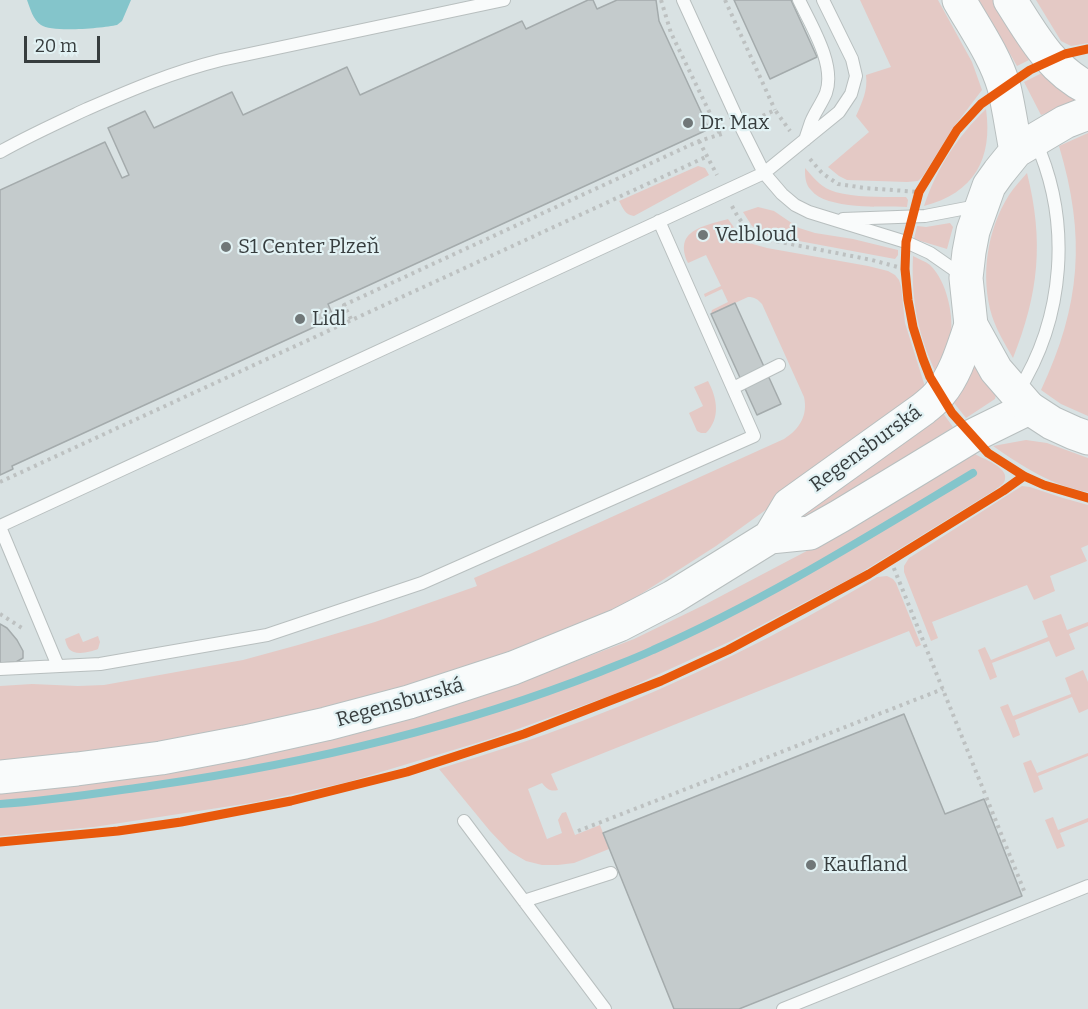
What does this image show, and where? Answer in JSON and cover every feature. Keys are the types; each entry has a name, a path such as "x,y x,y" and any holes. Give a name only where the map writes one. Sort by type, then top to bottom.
{"main road":[{"path":"959,0 989,52 1026,137"},
{"path":"1010,0 1051,61 1088,88"},
{"path":"1088,113 1026,137 999,172 989,186 981,206 969,252 966,278 971,324 996,370 1023,401 1052,423 1088,438"},
{"name":"Regensburská","path":"770,537 789,505 923,410 940,394 951,378 971,324"},
{"name":"Regensburská","path":"0,777 161,758 245,742 326,724 440,693 513,668 619,625 673,597 770,537 810,532 972,436 1023,401"}],"lane":[{"path":"0,152 33,133 139,86 184,69 504,0"},
{"path":"683,0 741,127 765,173 782,194 795,205 809,212 906,242 930,253 966,278"},
{"path":"799,0 825,56 829,70 826,94 802,143"},
{"path":"58,666 0,527 765,173 839,112 851,94 856,76 852,59 823,0"},
{"path":"1023,401 1027,377 1048,326 1058,267 1059,237 1054,197 1042,158 1026,137"},
{"path":"833,220 911,217 981,206"},
{"path":"0,669 100,664 267,635 422,583 754,436 659,221"},
{"path":"733,388 780,365"},
{"path":"464,821 605,1009"},
{"path":"524,901 611,873"},
{"path":"783,1009 1088,886"}],"path":[{"path":"662,0 671,33 720,134"},
{"path":"725,0 776,110 822,173 838,184 865,188 921,188 911,217"},
{"path":"351,320 344,305 699,141 741,127 776,110"},
{"path":"699,141 748,231 760,238 872,260 905,269"},
{"path":"0,482 708,156"},
{"path":"906,242 906,279"},
{"path":"891,561 1026,896"},
{"path":"578,831 943,689"}],"shaded area":[{"path":"860,0 938,0 972,62 982,90 953,128 918,181 847,180 828,167 869,132 856,116 865,91 866,75 891,67"},
{"path":"979,0 999,0 1035,57 1017,66"},
{"path":"1036,0 1088,0 1088,43 1071,46 1061,41"},
{"path":"1046,71 1088,99 1041,115 1024,82"},
{"path":"986,109 986,143 983,158 976,171 956,192 924,206 949,154"},
{"path":"1088,133 1088,416 1061,404 1041,390 1064,329 1075,270 1076,240 1073,210 1059,146"},
{"path":"698,166 705,168 709,175 634,216 623,209 619,201"},
{"path":"805,168 830,190 857,196 906,197 907,207 856,206 829,201 818,196 809,188"},
{"path":"1027,173 1036,221 1036,267 1029,311 1013,358 992,316 988,301 986,269 995,223 1011,192"},
{"path":"758,207 774,211 799,228 898,250 898,255 895,259 767,235 752,226 743,212"},
{"path":"728,219 749,243 868,266 895,275 901,286 905,323 927,393 716,546 603,616 553,636 413,685 325,709 211,735 134,747 0,762 0,686 104,685 243,660 375,622 477,586 474,578 790,435 804,416 804,397 762,304 748,297 711,314 712,310 728,302 722,289 705,297 704,294 721,286 706,255 688,263 684,252 688,236 693,231"},
{"path":"950,223 953,227 947,249 914,239 917,226 926,227"},
{"path":"913,256 928,264 936,272 948,300 951,322 950,341 938,377 925,347 917,318 913,288"},
{"path":"971,349 996,395 995,399 966,418 950,398"},
{"path":"708,381 714,394 716,414 711,427 706,433 701,433 697,431 689,413 703,406 694,387"},
{"path":"940,409 953,427 790,530 784,521"},
{"path":"1026,440 1047,443 1088,458 1088,492 1050,480 1026,468 993,446"},
{"path":"975,454 1003,471 1004,482 995,490 857,575 731,641 620,692 493,738 348,782 257,802 94,827 0,836 0,805 62,801 265,770 415,735 514,706 618,667 718,621 845,552 975,473 973,471 813,565 691,631 598,672 495,709 388,740 280,764 153,784 0,803 0,792 232,761 309,745 402,720 521,682 634,639 704,605 841,533"},
{"path":"1022,486 1088,505 1088,545 1081,548 1087,561 1050,576 1055,591 1034,600 1027,585 932,622 938,638 931,641 904,572 904,566 909,558"},
{"path":"887,576 896,583 921,645 916,647 909,631 551,774 558,790 553,791 542,783 528,789 547,839 562,833 558,820 562,813 566,812 575,835 600,825 609,849 574,863 542,865 526,861 509,851 490,831 439,769 564,728 658,690 806,618 877,577"},
{"path":"1061,614 1067,630 1088,622 1088,626 1069,634 1075,649 1056,657 1049,641 992,663 997,677 990,680 978,650 985,647 991,660 1048,637 1042,621"},
{"path":"79,633 83,642 98,636 100,642 98,649 79,653 69,649 65,639"},
{"path":"1083,670 1088,682 1088,709 1079,713 1072,697 1015,720 1020,735 1013,738 1000,707 1008,704 1013,716 1071,694 1065,678"},
{"path":"1088,753 1088,756 1038,776 1043,789 1034,793 1023,763 1031,760 1037,773"},
{"path":"1053,817 1058,830 1088,818 1088,822 1060,833 1065,846 1057,849 1045,820"}],"water":[{"path":"27,0 131,0 122,21 117,25 56,29 38,23"}],"building":[{"name":"S1 Center Plzeň","path":"588,0 593,0 597,9 617,0 656,0 659,21 709,129 328,304 334,318 12,466 13,469 0,475 0,190 105,142 122,178 129,175 108,128 145,111 154,128 232,92 243,115 347,67 360,95 522,21 526,29"},
{"path":"734,0 791,0 817,57 770,79"},
{"path":"735,303 781,404 757,415 711,314"},
{"path":"0,624 7,628 23,651 23,658 16,662 0,663"},
{"path":"904,714 945,814 984,799 1022,896 739,1009 674,1009 603,833"}],"waterway":[{"path":"0,804 150,786 265,767 378,742 490,711 640,656 735,611 815,567 973,473"}],"cycle path":[{"path":"1088,49 1065,54 1030,70 981,104 957,130 919,192 906,242 905,269 913,327 923,359 930,377 952,413 988,453 1024,476 1044,485 1088,498"},
{"path":"0,842 118,831 181,822 291,801 407,772 524,734 661,681 728,650 869,574 1024,476"}],"place":[{"name":"Dr. Max","path":"688,123"},
{"name":"Velbloud","path":"703,235"},
{"name":"S1 Center Plzeň","path":"226,247"},
{"name":"Lidl","path":"300,319"},
{"name":"Kaufland","path":"811,865"}]}
